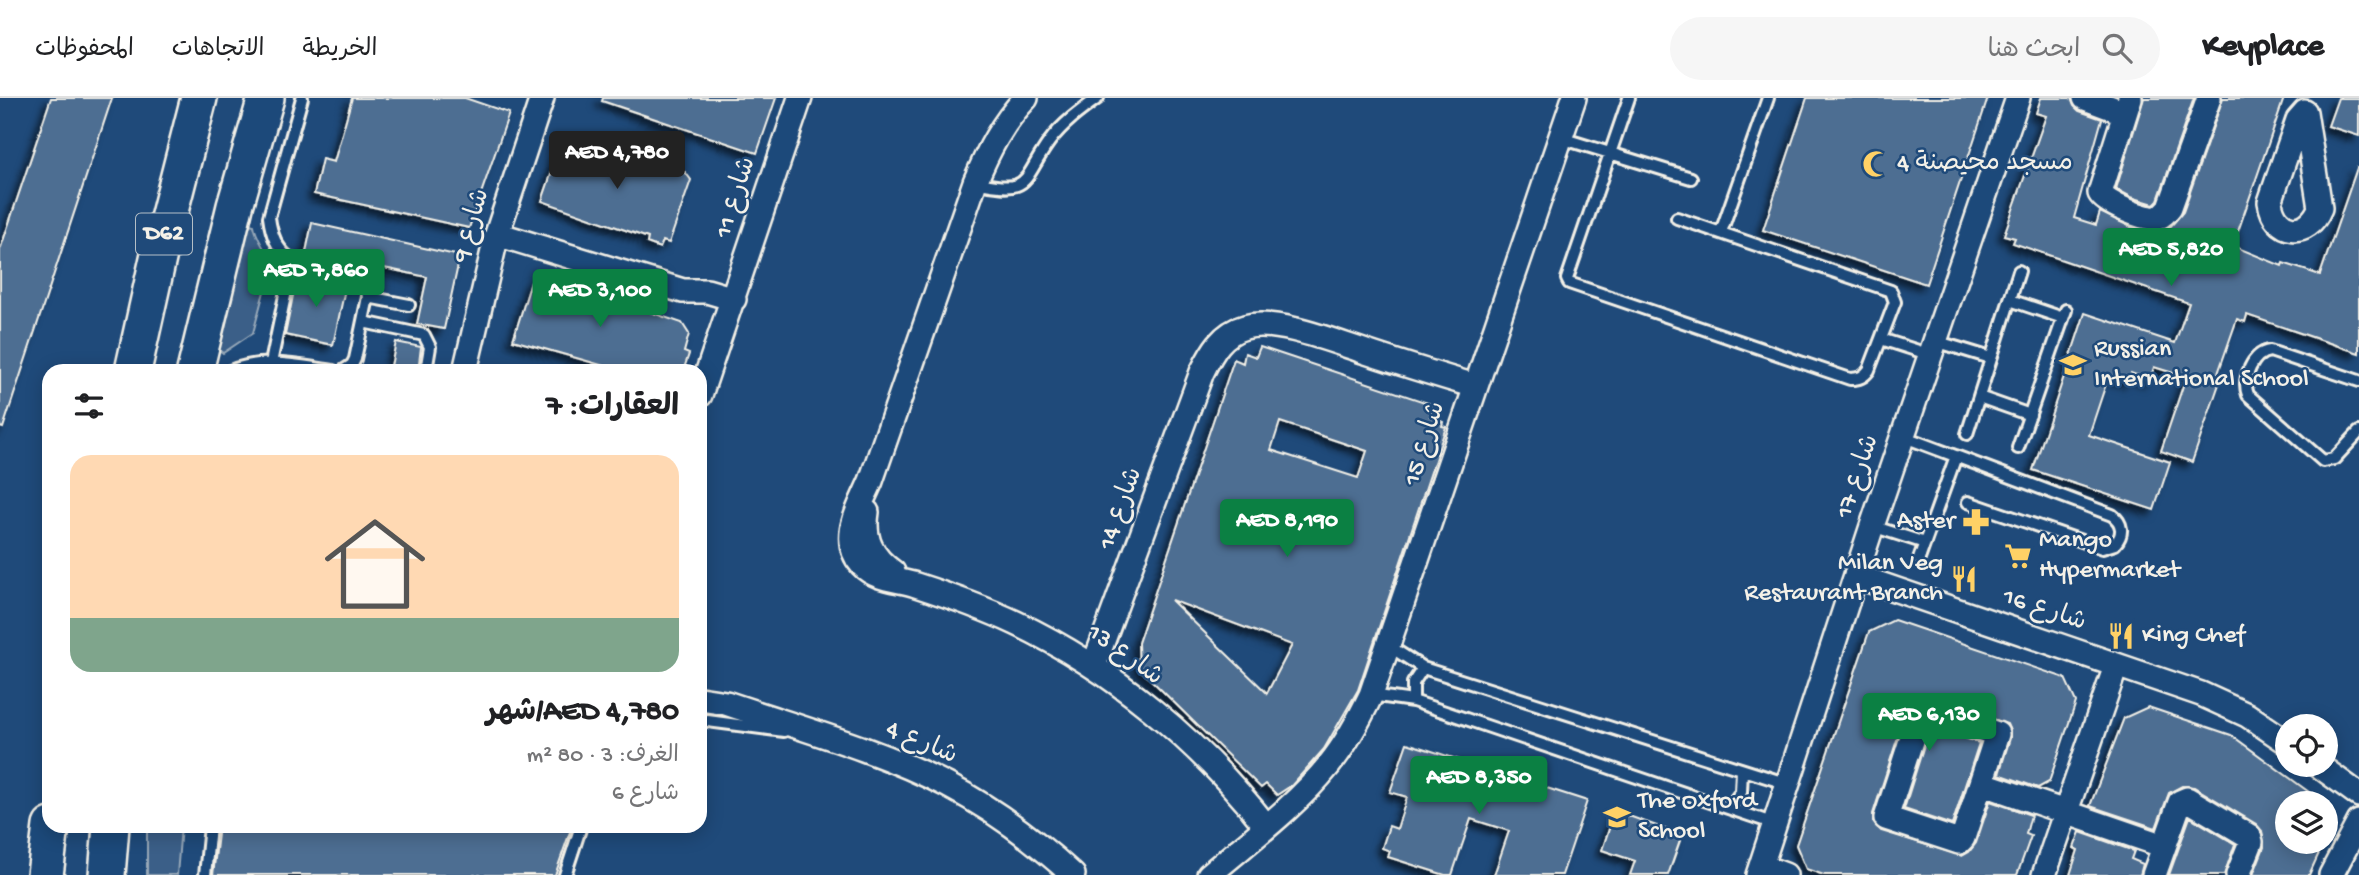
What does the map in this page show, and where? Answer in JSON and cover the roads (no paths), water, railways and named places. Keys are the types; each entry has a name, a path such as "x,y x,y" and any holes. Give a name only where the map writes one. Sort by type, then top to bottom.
{"main road":[{"name":"D62","path":"135,364 159,254 199,98"},
{"name":"D62","path":"197,364 253,139 266,98"},
{"path":"253,139 292,98"},
{"path":"45,875 50,833"},
{"path":"107,875 110,833"}],"street":[{"name":"شارع 9","path":"467,364 498,234 542,98"},
{"name":"شارع 11","path":"707,375 800,98"},
{"name":"شارع 13","path":"1026,98 1003,125 987,152 975,182 871,481 865,521 867,541 884,565 912,584 1014,622 1057,643 1094,666 1137,698 1199,752 1242,794 1266,826"},
{"name":"شارع 15","path":"1209,875 1295,802 1329,764 1371,695 1574,98"},
{"name":"شارع 17","path":"1759,870 1902,436 2018,98"},
{"path":"2085,98 2124,104 2100,193 2103,200 2156,218 2170,207 2209,98"},
{"path":"498,234 683,291 695,302 731,307"},
{"name":"شارع 14","path":"1094,666 1202,372 1206,344 1219,323 1241,312 1253,312 1303,332 1475,386"},
{"name":"شارع 16","path":"1856,576 2189,689 2224,704 2275,733"},
{"path":"2044,875 2116,666"},
{"name":"شارع 4","path":"707,691 726,703"},
{"name":"شارع 4","path":"707,700 726,703 883,757 946,785 1014,826 1073,875"},
{"path":"1923,709 1997,734 1981,783 1963,838 1959,842 1886,818 1923,709"},
{"path":"2334,777 2359,795"},
{"path":"1981,783 2164,846"},
{"path":"2154,875 2180,802 2187,799 2249,836 2251,842 2238,875"},
{"path":"2331,875 2359,822"},
{"path":"1759,870 1785,875"}],"lane":[{"path":"302,98 269,217 271,234 279,249 292,261 357,279 366,286 368,297 352,364"},
{"path":"975,182 1000,188 1020,185 1027,179 1050,140 1098,98"},
{"path":"1629,98 1567,279 1571,284 1850,379 1866,375 1895,302 1894,296 1886,288 1677,218"},
{"path":"1721,232 1768,98"},
{"path":"1561,138 1691,178"},
{"path":"271,363 292,261"},
{"path":"1967,434 2019,271"},
{"path":"368,297 409,305"},
{"path":"2010,300 2064,314 2018,448"},
{"path":"363,322 424,335 430,346 427,364"},
{"path":"1881,339 1991,358"},
{"path":"2357,438 2334,459 2328,461 2318,458 2248,395 2245,383 2255,358 2270,351 2359,381"},
{"path":"251,364 279,364"},
{"path":"1979,397 2029,415"},
{"path":"1902,436 2112,515 2121,525 2122,532 2115,544 2102,548 1968,502"},
{"path":"1920,559 1956,456"},
{"path":"1872,526 1925,543"},
{"path":"1389,646 1423,668 1788,784"},
{"path":"1413,701 1413,683 1423,668"},
{"path":"1371,695 1413,701 1774,824"},
{"path":"707,721 772,730 806,730"},
{"path":"1729,808 1741,792 1742,771"},
{"path":"205,875 208,833"},
{"path":"565,875 579,833"},
{"path":"570,862 585,833"}],"place":[{"name":"مسجد محيصنة 4","path":"1876,164"},
{"name":"Russian International School","path":"2073,365"},
{"name":"Aster","path":"1976,522"},
{"name":"Mango Hypermarket","path":"2018,556"},
{"name":"Milan Veg Restaurant Branch","path":"1964,579"},
{"name":"King Chef","path":"2121,636"},
{"name":"The Oxford School","path":"1617,817"}]}
